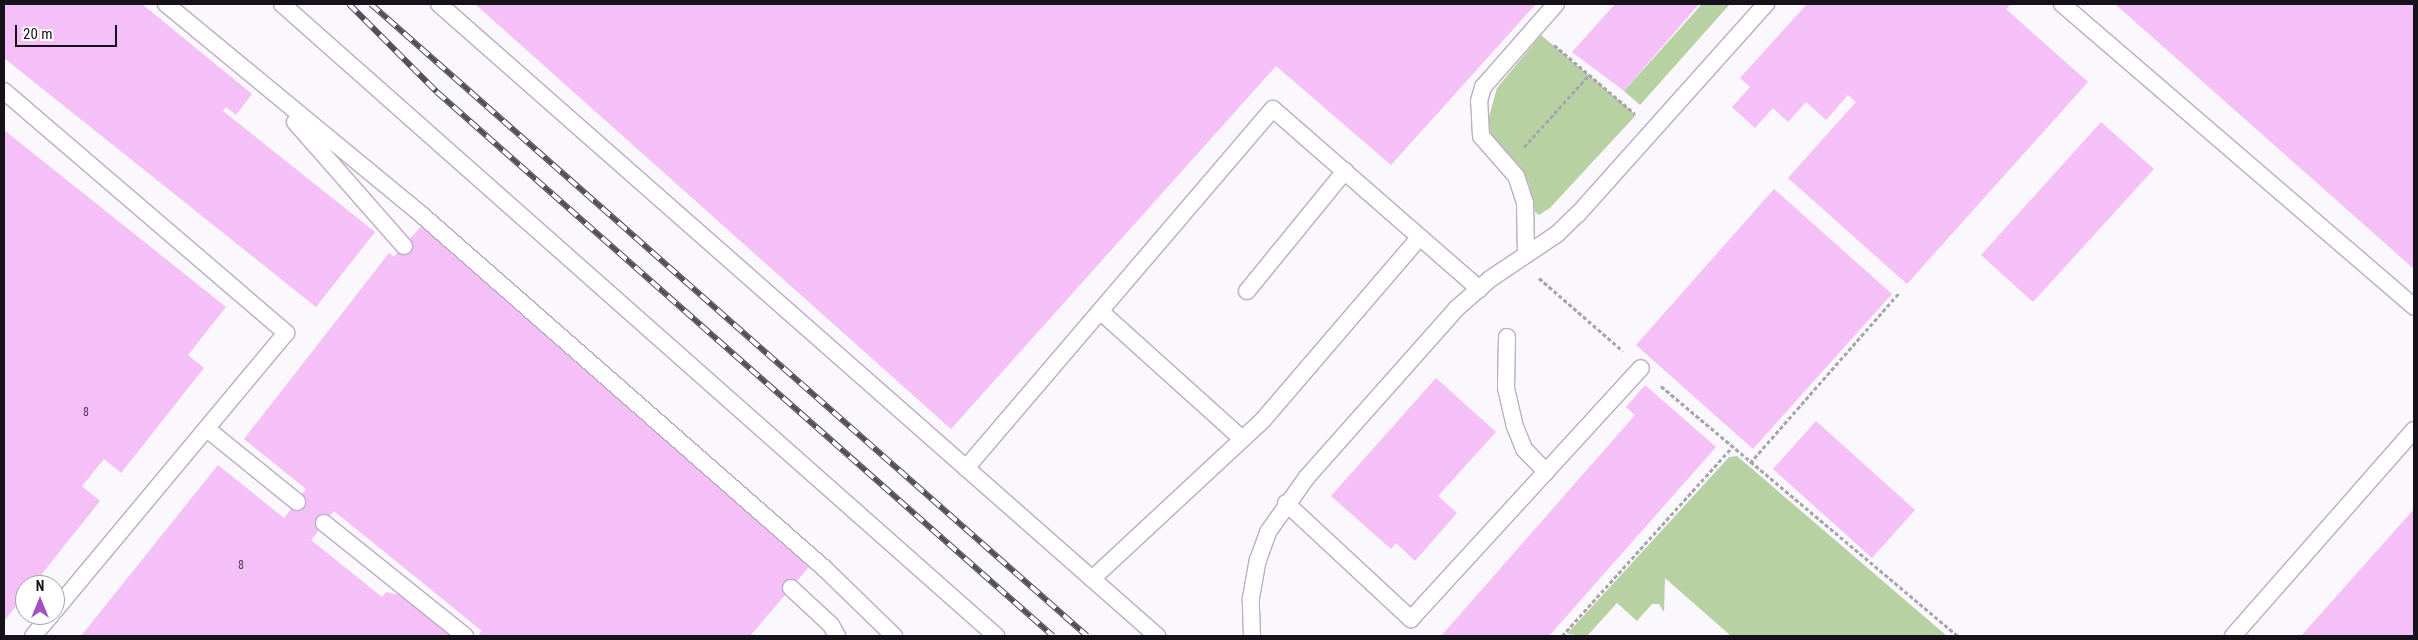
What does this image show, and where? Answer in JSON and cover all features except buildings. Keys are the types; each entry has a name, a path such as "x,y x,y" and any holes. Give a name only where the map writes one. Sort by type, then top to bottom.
{"lane":[{"path":"166,4 262,85 424,216 824,568 894,636"},
{"path":"282,4 996,636"},
{"path":"439,4 1157,636"},
{"path":"1526,254 1526,203 1516,176 1481,136 1479,100 1483,88 1556,4"},
{"path":"1252,636 1251,598 1258,560 1268,532 1286,504 1456,309 1479,289 1578,214 1766,4"},
{"path":"2062,4 2414,307"},
{"path":"262,85 404,246"},
{"path":"4,91 286,333 65,598"},
{"path":"966,468 1273,109 1479,289"},
{"path":"1247,292 1345,171"},
{"path":"1092,579 1263,420 1420,237"},
{"path":"1100,311 1242,439"},
{"path":"1507,337 1506,388 1514,424 1524,450 1546,472"},
{"path":"1286,504 1411,619 1641,368"},
{"path":"206,429 297,502"},
{"path":"2234,636 2414,430"},
{"path":"324,523 465,636"},
{"path":"791,588 832,625 837,636"},
{"path":"33,636 42,625"}],"path":[{"path":"1534,29 1653,130"},
{"path":"1508,166 1589,75"},
{"path":"1750,463 1899,293"},
{"path":"1562,636 1731,448 1958,636"}],"green space":[{"path":"1702,4 1730,4 1640,105 1624,91"},
{"path":"1541,35 1636,115 1550,208 1539,215 1535,212 1529,184 1520,166 1491,136 1488,120 1497,88"},
{"path":"1737,456 1947,636 1731,636 1665,578 1664,612 1659,604 1652,604 1637,621 1617,603 1587,636 1567,634 1729,457"}],"railway":[{"path":"349,4 437,92 1053,636"},
{"path":"371,4 1087,636"}]}
